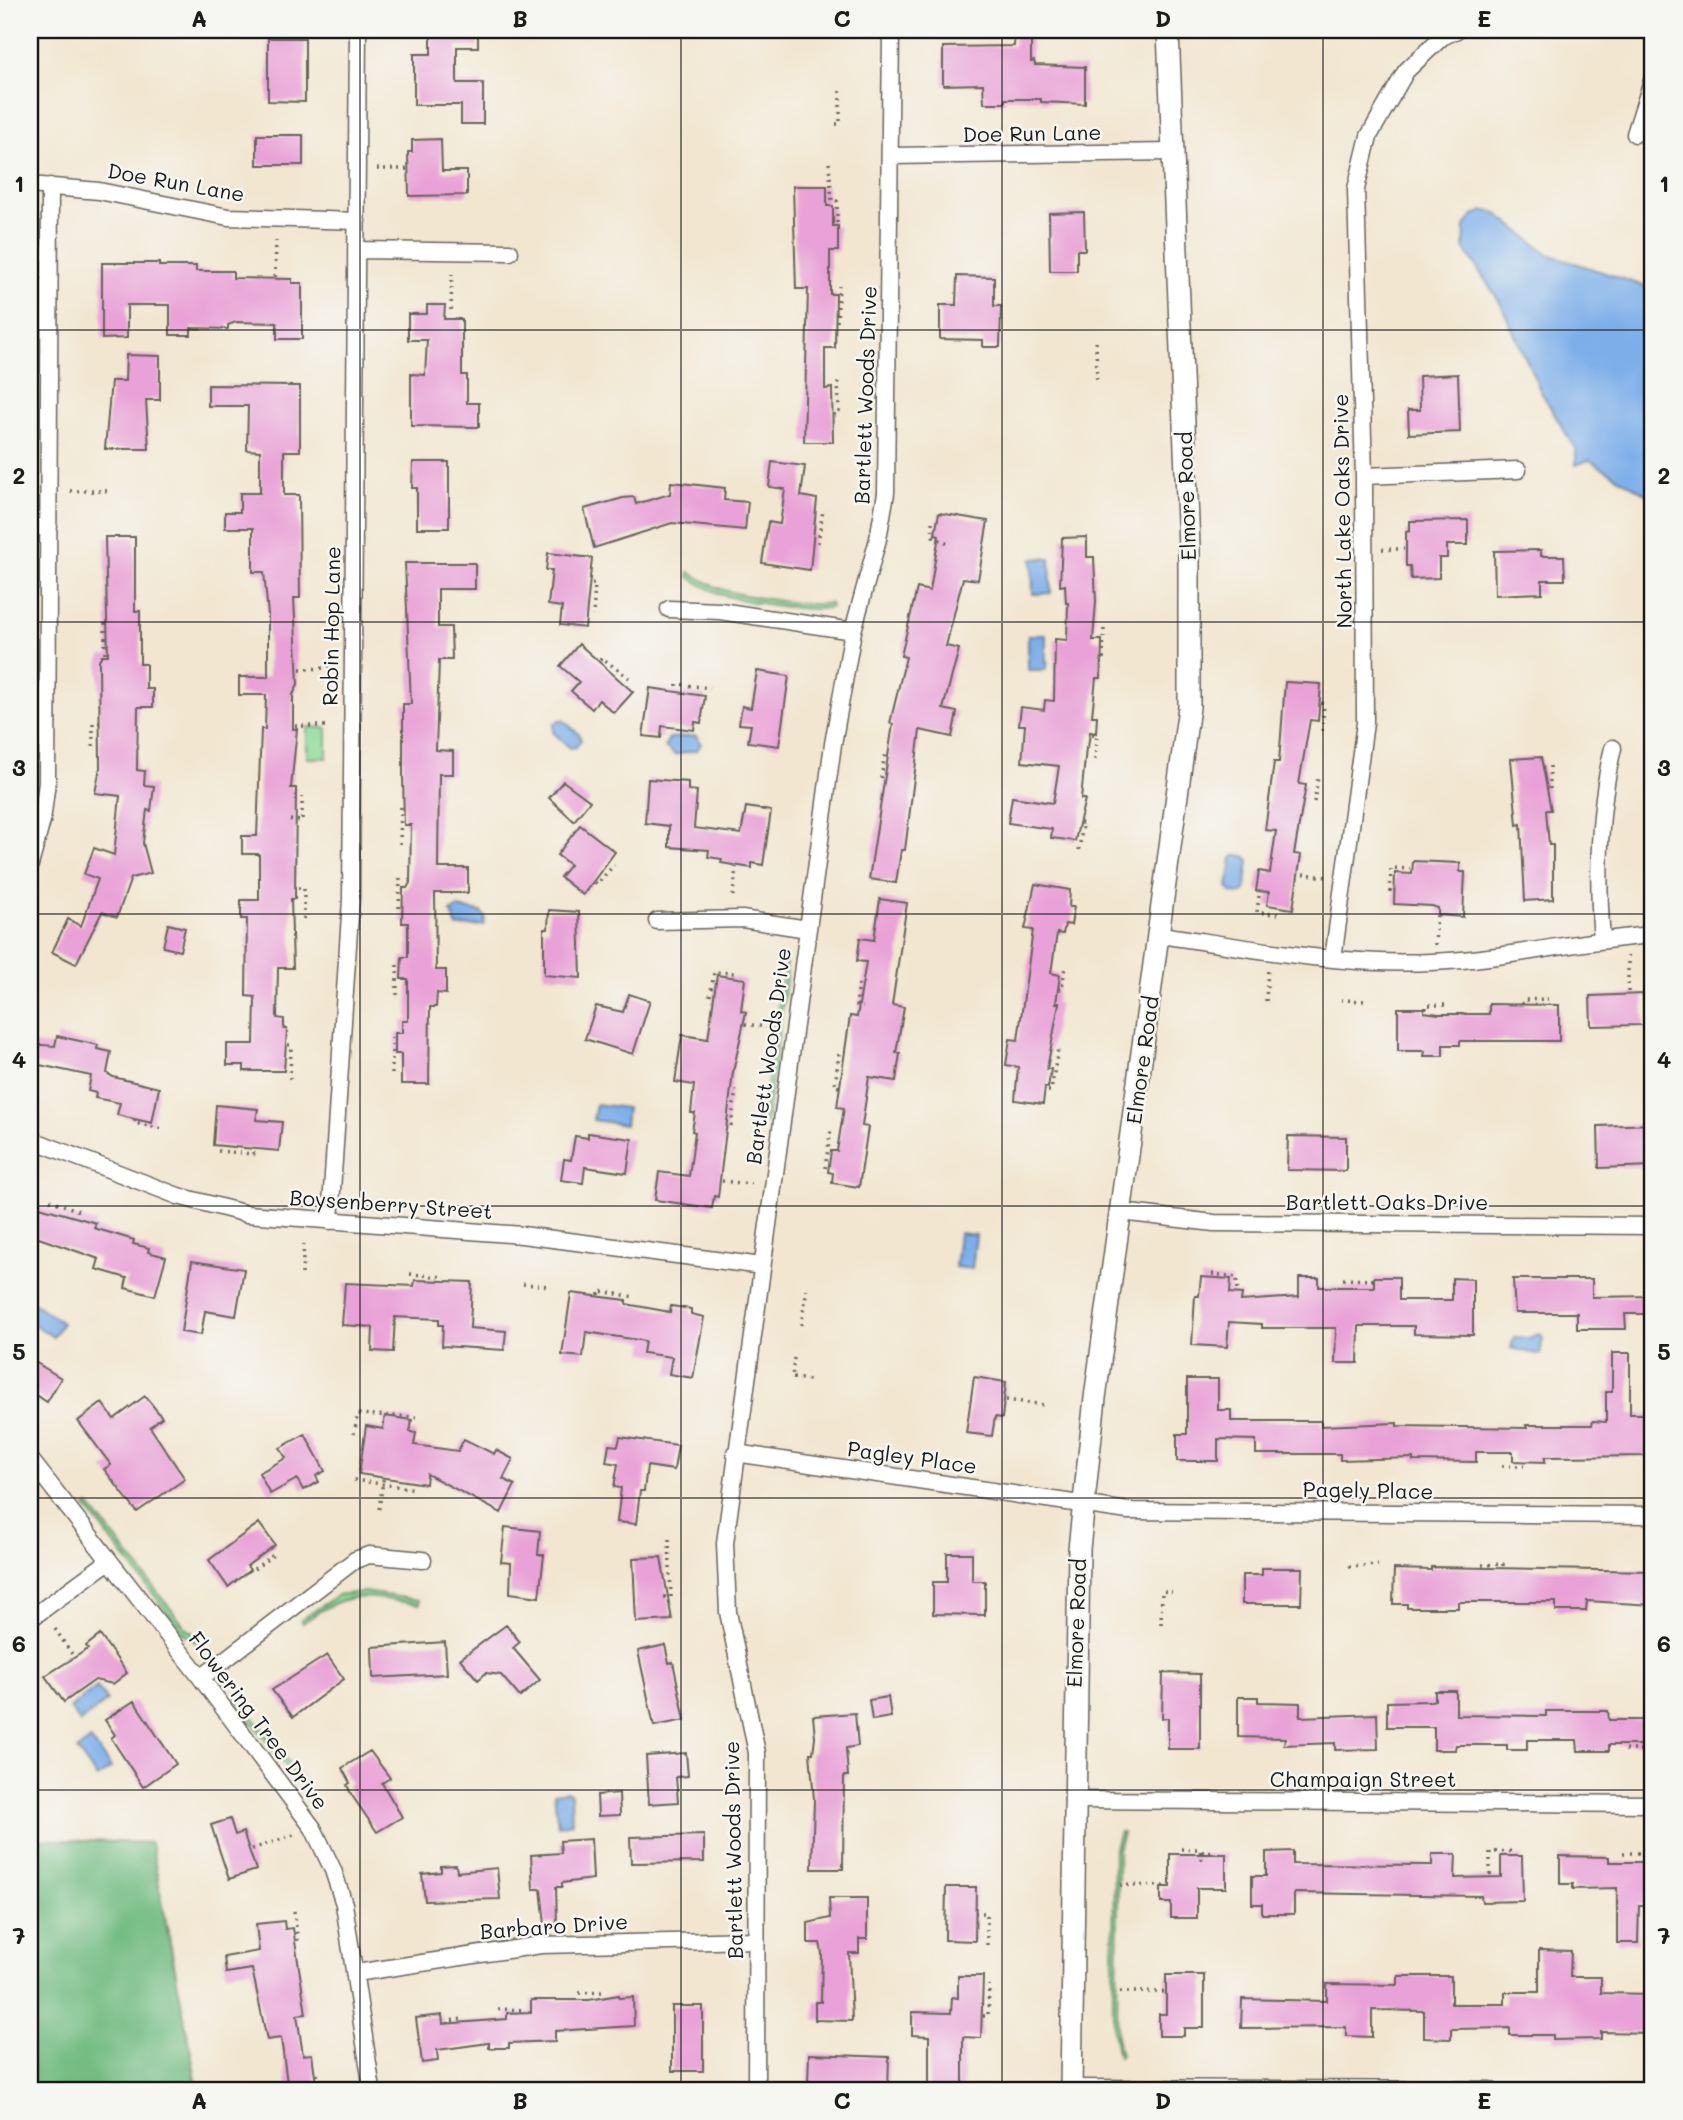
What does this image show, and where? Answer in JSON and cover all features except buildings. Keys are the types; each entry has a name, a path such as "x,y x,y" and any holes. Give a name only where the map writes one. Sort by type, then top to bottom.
{"street":[{"name":"Robin Hop Lane","path":"330,1221 351,899 358,30"},
{"name":"Bartlett Woods Drive","path":"756,2090 757,1753 725,1582 725,1543 735,1453 836,723 853,631 878,539 888,474 891,30"},
{"name":"Elmore Road","path":"1070,2089 1075,1628 1083,1505 1186,737 1190,662 1189,533 1168,30"},
{"name":"North Lake Oaks Drive","path":"1333,959 1366,723 1364,476 1356,189 1368,135 1406,71 1442,37 1457,30"},
{"path":"1635,134 1653,78"},
{"name":"Doe Run Lane","path":"890,156 1175,152"},
{"name":"Doe Run Lane","path":"30,185 99,191 228,217 357,221"},
{"path":"30,865 42,821 47,782 50,186"},
{"path":"356,250 510,253"},
{"path":"1364,476 1518,470"},
{"path":"30,527 49,527"},
{"path":"669,609 720,611 853,631"},
{"path":"1602,940 1599,888 1603,801 1613,748"},
{"path":"657,921 742,919 808,929"},
{"path":"1160,935 1333,959 1449,961 1502,957 1602,940 1653,935"},
{"name":"Boysenberry Street","path":"30,1139 199,1203 266,1217 544,1237 762,1266"},
{"name":"Bartlett Oaks Drive","path":"1121,1212 1214,1223 1653,1226"},
{"name":"Pagley Place","path":"735,1453 1083,1505"},
{"name":"Flowering Tree Drive","path":"30,1459 201,1678 313,1828 339,1886 356,1973 372,2090"},
{"name":"Pagely Place","path":"1083,1505 1128,1511 1653,1515"},
{"path":"201,1678 355,1560 369,1555 423,1560"},
{"path":"30,1619 109,1561"},
{"name":"Champaign Street","path":"1073,1800 1653,1804"},
{"name":"Barbaro Drive","path":"356,1973 541,1945 756,1940"},
{"path":"1070,2089 1490,2090"}],"path":[{"path":"836,124 840,124 840,87"},
{"path":"829,163 832,201 837,201 837,223 834,223"},
{"path":"377,169 407,169"},
{"path":"275,277 276,241"},
{"path":"451,310 452,274"},
{"path":"837,322 839,286"},
{"path":"1096,342 1097,379"},
{"path":"834,415 839,415 838,379"},
{"path":"70,491 110,491"},
{"path":"818,543 823,510"},
{"path":"932,522 933,536 948,544"},
{"path":"1380,550 1404,549"},
{"path":"592,584 595,584 593,615"},
{"path":"105,621 105,653"},
{"path":"1103,659 1104,629"},
{"path":"600,660 602,658 629,678"},
{"path":"300,669 330,668"},
{"path":"677,686 710,688"},
{"path":"1321,703 1324,704 1322,733"},
{"path":"93,746 93,723 104,723"},
{"path":"295,726 330,726"},
{"path":"1092,735 1097,735 1095,760"},
{"path":"881,778 885,751"},
{"path":"1550,766 1550,790"},
{"path":"1314,802 1318,777"},
{"path":"290,821 302,821 302,797"},
{"path":"400,844 401,805"},
{"path":"1079,850 1083,823 1080,822"},
{"path":"595,882 597,884 614,865"},
{"path":"733,896 736,867"},
{"path":"1390,892 1391,869 1410,869"},
{"path":"1303,874 1328,877"},
{"path":"399,908 400,877"},
{"path":"298,888 304,888 304,922"},
{"path":"1259,896 1257,912 1282,915"},
{"path":"1435,947 1437,912"},
{"path":"1628,954 1628,992"},
{"path":"397,965 397,997"},
{"path":"1059,989 1062,989 1065,966"},
{"path":"1266,1000 1268,967"},
{"path":"710,996 714,972 734,973"},
{"path":"859,984 856,1005 863,1007"},
{"path":"1522,1004 1522,1000 1548,999"},
{"path":"1341,1000 1366,1001"},
{"path":"1426,1009 1426,1005 1450,1005"},
{"path":"745,1024 773,1028"},
{"path":"392,1035 392,1074"},
{"path":"288,1045 291,1045 290,1083"},
{"path":"1048,1091 1051,1091 1058,1049"},
{"path":"839,1054 835,1086 839,1087"},
{"path":"731,1126 736,1090"},
{"path":"135,1120 134,1123 163,1129"},
{"path":"825,1168 831,1130"},
{"path":"218,1151 253,1154 253,1151"},
{"path":"722,1181 751,1184"},
{"path":"50,1200 82,1212"},
{"path":"302,1274 304,1243"},
{"path":"410,1274 445,1277"},
{"path":"1212,1274 1237,1277 1238,1292"},
{"path":"1343,1279 1375,1280"},
{"path":"523,1283 551,1286"},
{"path":"802,1325 807,1289"},
{"path":"599,1295 599,1291 635,1297"},
{"path":"794,1358 792,1378 810,1380"},
{"path":"1006,1400 1045,1405"},
{"path":"354,1434 358,1414 416,1417"},
{"path":"1502,1466 1524,1466"},
{"path":"379,1509 384,1474"},
{"path":"354,1480 416,1489"},
{"path":"664,1597 671,1597 669,1539"},
{"path":"254,1569 273,1555"},
{"path":"1482,1565 1503,1564 1503,1568"},
{"path":"1349,1567 1378,1565"},
{"path":"1646,1570 1645,1565 1653,1565"},
{"path":"1161,1624 1162,1591 1172,1592"},
{"path":"55,1629 72,1654"},
{"path":"1625,1750 1647,1750"},
{"path":"252,1849 298,1833"},
{"path":"1181,1849 1202,1852 1216,1850"},
{"path":"1490,1875 1490,1852 1513,1851"},
{"path":"1202,1852 1202,1861"},
{"path":"1623,1853 1653,1853"},
{"path":"1120,1885 1169,1886"},
{"path":"294,1911 296,1943"},
{"path":"975,1913 987,1913 987,1947"},
{"path":"983,2016 988,2016 989,1985"},
{"path":"1120,1992 1165,1992"},
{"path":"579,1993 603,1994"},
{"path":"498,2009 524,2008 526,2011"},
{"path":"448,2024 448,2021 463,2019"},
{"path":"317,2074 322,2090"}],"green space":[{"path":"689,572 701,580 733,592 793,603 829,603 831,607 792,607 728,596 689,577"},
{"path":"307,727 327,728 327,758 307,758"},
{"path":"785,959 787,974 766,1123 762,1123"},
{"path":"89,1505 185,1627 198,1638 196,1642 185,1635 86,1507"},
{"path":"364,1592 419,1600 419,1604 358,1597 333,1604 303,1623 301,1620 338,1595"},
{"path":"234,1692 308,1788 304,1790 239,1705"},
{"path":"1120,1832 1123,1833 1118,1849 1117,2038 1121,2055 1118,2057 1113,2030 1114,1851"},
{"path":"30,1839 151,1843 198,2090 30,2090"}],"water":[{"path":"1484,211 1495,212 1548,254 1653,289 1653,498 1589,460 1576,465 1576,450 1541,392 1501,304 1464,248 1465,226 1472,216"},
{"path":"1050,558 1051,593 1033,594 1032,559"},
{"path":"1028,635 1046,635 1048,662 1045,670 1028,670"},
{"path":"563,720 579,734 581,740 576,747 570,748 553,732 554,723"},
{"path":"696,736 701,744 697,750 675,755 665,747 669,738"},
{"path":"1236,855 1245,856 1249,860 1245,891 1240,894 1232,893 1228,888 1232,858"},
{"path":"457,908 481,912 485,917 484,925 457,927 451,912"},
{"path":"596,1104 627,1108 625,1125 593,1120"},
{"path":"959,1233 976,1235 972,1269 955,1267"},
{"path":"35,1304 62,1323 53,1337 30,1321 30,1311"},
{"path":"1540,1334 1543,1338 1540,1355 1511,1348 1514,1337 1528,1338"},
{"path":"97,1687 107,1701 80,1722 70,1708"},
{"path":"91,1740 111,1768 97,1778 77,1750"},
{"path":"567,1791 571,1794 572,1823 558,1826 554,1793"}]}
